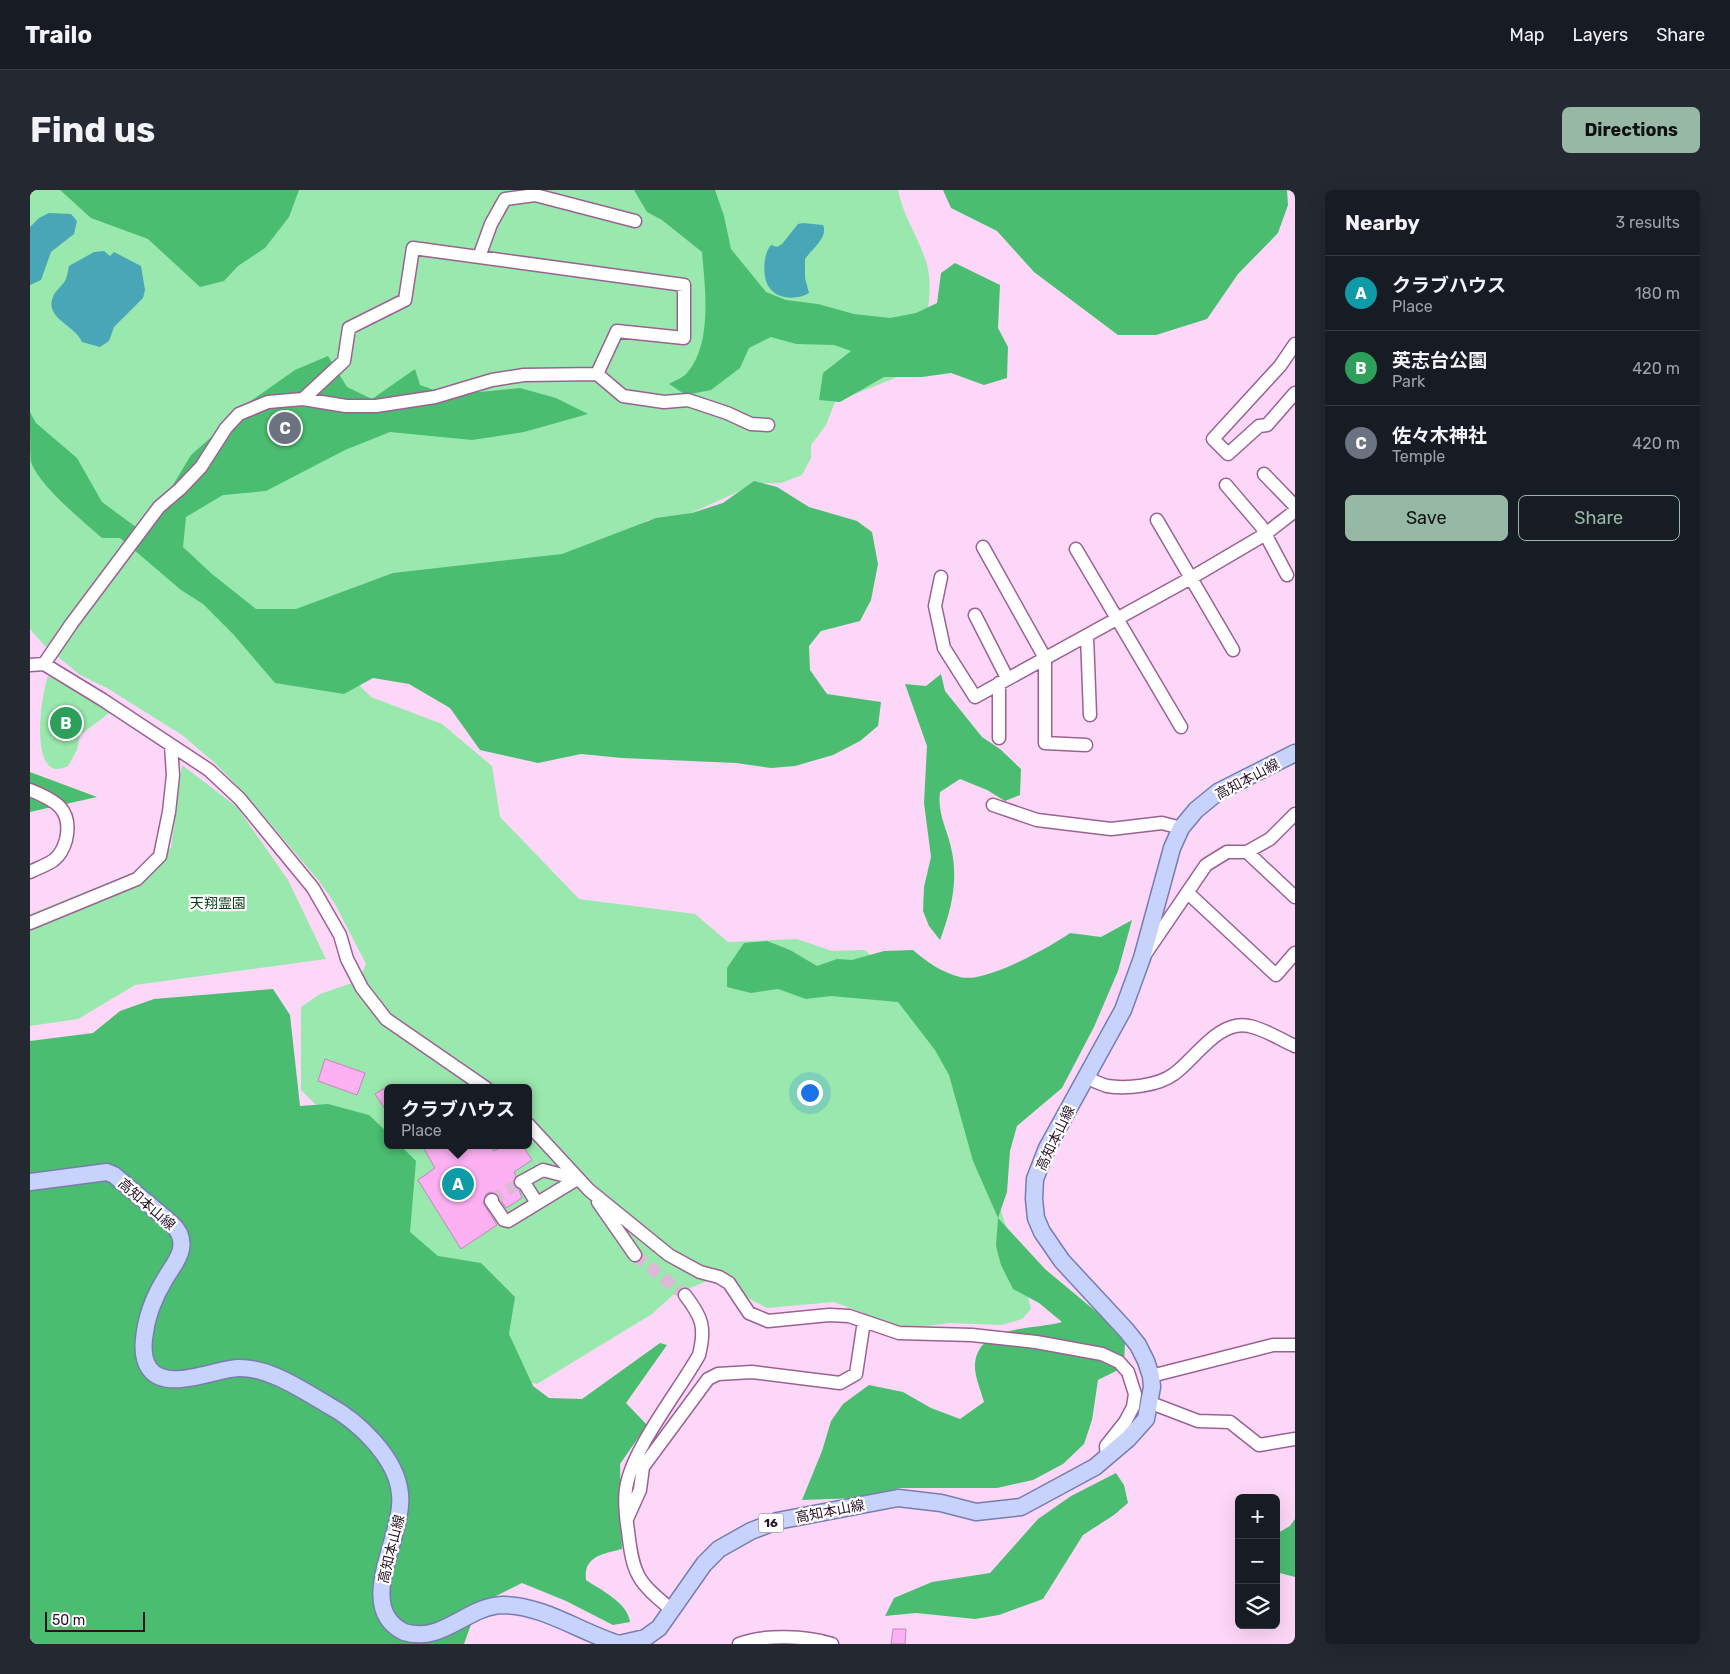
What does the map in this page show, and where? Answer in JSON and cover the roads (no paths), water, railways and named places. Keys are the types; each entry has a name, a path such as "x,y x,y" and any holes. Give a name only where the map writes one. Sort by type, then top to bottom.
{"main road":[{"name":"高知本山線","path":"30,1182 93,1172 110,1173 180,1232 180,1252 151,1307 144,1331 144,1355 152,1372 164,1378 182,1380 233,1369 260,1372 295,1387 335,1408 355,1422 374,1442 394,1474 400,1495 399,1524 381,1586 383,1611 398,1628 415,1636 439,1634 482,1611 502,1605 540,1613 619,1644 647,1641 659,1628 704,1564 719,1549 751,1530 777,1521 898,1498 913,1498 976,1512 1021,1507 1095,1467 1146,1419 1151,1403 1152,1376 1138,1345 1062,1261 1036,1218 1034,1199 1035,1179 1047,1148 1123,1010 1142,958 1172,848 1181,828 1196,810 1218,792 1295,753"}],"street":[{"path":"479,258 491,224 505,199 535,195 635,222"},
{"path":"303,399 344,361 349,328 405,300 413,248 684,285 684,338 617,331 597,374"},
{"path":"1295,344 1280,366 1214,440 1228,454 1259,426 1267,424 1295,394"},
{"path":"44,664 72,622 158,506 180,489 201,467 226,428 239,414 268,402 303,399 346,406 376,406 436,397 492,380 524,375 597,374 623,396 664,402 688,400 727,413 751,424 768,425"},
{"path":"1264,474 1295,506"},
{"path":"1226,485 1261,526 1287,576"},
{"path":"941,577 936,606 944,648 975,697 1191,578 1264,535 1295,511"},
{"path":"1157,520 1233,650"},
{"path":"983,546 1045,658 1045,743 1086,745"},
{"path":"1076,549 1181,727"},
{"path":"975,615 1003,681 999,738"},
{"path":"1087,636 1090,715"},
{"path":"30,665 44,664 209,770 240,799 313,888 340,935 347,959 362,988 386,1019 480,1084"},
{"path":"30,923 137,878 160,856 170,812 174,775 171,745"},
{"path":"30,790 55,802 64,811 68,829 64,847 55,859 30,872"},
{"path":"993,805 1037,820 1110,828 1162,824 1181,828"},
{"path":"1142,958 1206,865 1227,852 1247,852 1270,839 1295,814"},
{"path":"1247,852 1295,897"},
{"path":"1188,893 1276,975 1295,953"},
{"path":"1085,1077 1106,1086 1131,1086 1156,1082 1173,1075 1226,1029 1237,1026 1248,1026 1295,1046"},
{"path":"532,1128 577,1179 668,1255 700,1272 719,1277 729,1283 749,1313 768,1321 829,1315 849,1316 899,1333 972,1335 1073,1347 1102,1354 1119,1362 1128,1372 1135,1394 1133,1407 1125,1422 1106,1446 1107,1457"},
{"path":"537,1203 522,1181 543,1170 577,1179"},
{"path":"492,1200 504,1220 508,1221 577,1179"},
{"path":"589,1190 635,1255"},
{"path":"672,1610 644,1587 633,1567 627,1519 626,1488 636,1456 687,1376 699,1354 704,1338 702,1323 685,1295"},
{"path":"627,1519 640,1490 644,1467 708,1379 718,1374 752,1372 840,1383 856,1374 864,1321"},
{"path":"1152,1376 1273,1345 1295,1344"},
{"path":"1151,1403 1198,1420 1230,1422 1259,1445 1295,1439"},
{"path":"739,1644 760,1639 802,1638 832,1644"}],"water":[{"path":"49,213 71,214 77,221 74,234 51,252 41,280 30,285 30,227 39,218"},
{"path":"798,224 823,225 824,234 805,259 805,278 809,293 799,297 788,298 777,294 767,283 764,272 766,254 771,245 777,247 782,244"},
{"path":"104,251 110,256 114,252 141,266 145,290 143,298 114,327 109,341 100,347 82,342 56,316 51,304 54,295 65,281 69,266 94,252"}],"tunnel":[{"path":"492,1200 521,1182"},
{"path":"635,1255 685,1295"}],"place":[{"name":"佐々木神社","path":"285,428"},
{"name":"英志台公園","path":"66,723"},
{"name":"クラブハウス","path":"458,1184"}],"park label":[{"name":"天翔霊園","path":"218,903"}]}
